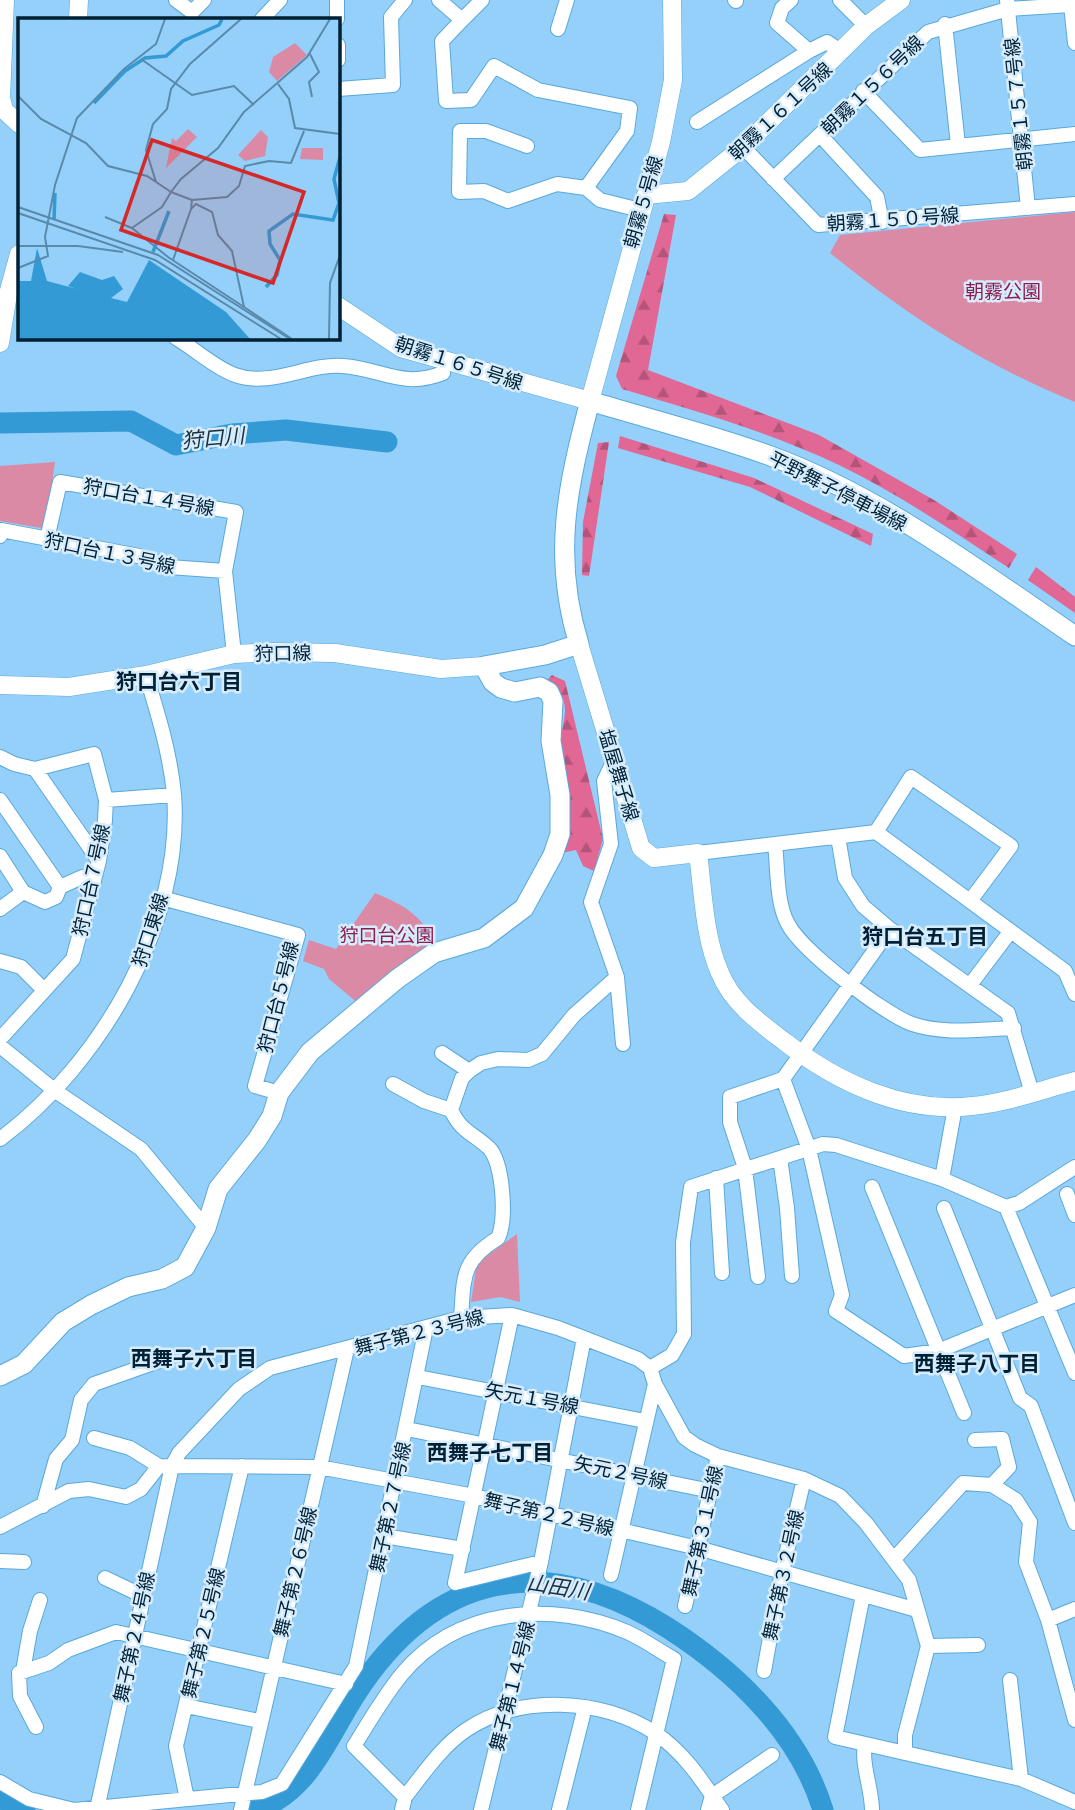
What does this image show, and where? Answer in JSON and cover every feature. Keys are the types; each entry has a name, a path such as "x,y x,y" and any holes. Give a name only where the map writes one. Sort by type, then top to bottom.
{"main road":[{"name":"平野舞子停車場線","path":"588,407 769,455 852,494 910,526 1075,636"},
{"name":"平野舞子停車場線","path":"588,407 767,462 841,496 918,541 1075,646"},
{"path":"0,1376 24,1364 63,1322 91,1305 128,1287 162,1279 185,1267 206,1228 218,1189 257,1140 272,1116 279,1093 310,1052 397,979 434,953 484,938 524,908 553,855 561,821 551,741 552,696 540,687 515,692 500,688 484,666 545,655 579,644 568,599 563,543 565,509 588,407"}],"street":[{"path":"5,0 1,98 4,110 18,123"},
{"path":"78,18 79,0"},
{"path":"176,0 192,12 204,0"},
{"path":"263,18 280,0"},
{"path":"337,0 337,18"},
{"path":"340,89 393,85 391,18 405,0"},
{"path":"439,0 462,20"},
{"path":"482,0 442,41 446,100 471,100 494,66 538,90 630,108 627,131 586,188"},
{"path":"558,29 567,0"},
{"name":"朝霧５号線","path":"588,407 661,142 673,80 672,0"},
{"path":"791,0 782,8 778,23 809,51"},
{"path":"840,0 866,26"},
{"name":"朝霧１６１号線","path":"643,203 688,191 743,147 894,2"},
{"name":"朝霧１５６号線","path":"774,178 928,32 945,24 1008,4 1071,5 1075,43"},
{"name":"朝霧１５７号線","path":"1008,4 1028,208"},
{"path":"945,24 958,145"},
{"path":"697,122 827,42 842,52"},
{"path":"863,91 920,150 1075,134"},
{"path":"527,146 486,131 460,131 459,192 484,191 508,201 557,184 586,188 600,200 643,203"},
{"path":"820,135 877,197 882,222"},
{"name":"朝霧１５０号線","path":"743,147 818,225 882,222 1075,204"},
{"path":"0,343 18,258"},
{"name":"朝霧１６５号線","path":"340,307 401,348 588,407"},
{"name":"朝霧１６５号線","path":"340,322 396,357 443,373 588,407"},
{"path":"179,340 235,375 262,379 341,366 402,380 425,380 443,373"},
{"name":"狩口台１４号線","path":"47,539 60,482 236,512 225,571 234,654"},
{"name":"狩口台１３号線","path":"0,536 1,530 139,556 169,567 225,571"},
{"name":"塩屋舞子線","path":"579,644 641,848 654,858 698,853"},
{"name":"狩口線","path":"0,685 69,687 146,675 234,654 335,653 441,669 484,666"},
{"name":"狩口東線","path":"0,1139 54,1090 85,1053 126,993 138,970 162,898 169,869 174,796 169,757 146,675"},
{"name":"狩口台７号線","path":"0,1039 74,959 99,861 106,800 94,754 35,769"},
{"path":"0,757 35,769 99,861"},
{"path":"614,760 604,781 611,844 591,902 617,977 624,1044"},
{"path":"876,832 911,777 1011,846 970,901"},
{"path":"106,800 174,796"},
{"path":"0,800 60,887"},
{"path":"1075,994 1072,976 876,832 698,853 706,915 720,974 746,1013 802,1056 850,1086 907,1101 955,1107 972,1106 1075,1081"},
{"path":"838,838 845,878 863,906 890,929 1008,1013 1032,1093"},
{"path":"775,845 786,922 806,949 852,985 911,1023 947,1031 1014,1028"},
{"path":"0,856 23,892 45,902 56,897 60,887 82,877 94,881"},
{"path":"0,909 23,892"},
{"name":"狩口台５号線","path":"162,898 298,935 254,1086 279,1093"},
{"path":"758,1277 746,1168 730,1122 730,1097 783,1079 802,1056 890,929"},
{"path":"970,985 1010,932"},
{"path":"0,961 21,967 44,989"},
{"path":"461,1318 468,1266 474,1254 498,1238 501,1231 498,1160 489,1148 459,1127 451,1110 462,1078 481,1063 498,1059 528,1060 542,1054 574,1015 617,977"},
{"path":"0,1046 54,1090 141,1149 206,1228"},
{"path":"442,1053 469,1071"},
{"path":"783,1079 810,1149 842,1295 836,1311 904,1356 938,1351 1075,1295"},
{"path":"393,1084 424,1101 451,1110"},
{"path":"942,1179 955,1107"},
{"path":"905,1754 905,1735 928,1646 909,1580 895,1559 840,1496 804,1479 718,1456 684,1437 655,1384 650,1368 672,1355 684,1335 683,1242 691,1187 823,1144 836,1145 942,1179 1006,1207 1019,1203 1075,1167"},
{"path":"780,1158 788,1208 792,1276"},
{"path":"716,1178 722,1273"},
{"path":"872,1187 964,1413"},
{"path":"1067,1194 1075,1215"},
{"path":"1006,1207 1075,1373"},
{"path":"944,1208 1020,1398 1031,1406 1075,1523"},
{"path":"512,1315 455,1583 541,1562"},
{"name":"舞子第２３号線","path":"0,1527 69,1491 126,1497 141,1489 239,1389 270,1368 461,1318 512,1315 584,1338 638,1359 650,1368"},
{"name":"舞子第２７号線","path":"0,1782 29,1799 74,1810 262,1792 282,1784 356,1666 418,1377 426,1328"},
{"name":"舞子第１４号線","path":"481,1810 541,1562 584,1338"},
{"name":"舞子第２６号線","path":"241,1810 259,1721 346,1349"},
{"path":"43,1506 55,1459 72,1440 80,1400 94,1384 159,1361"},
{"name":"矢元１号線","path":"418,1377 645,1421"},
{"path":"611,1575 655,1384"},
{"name":"矢元２号線","path":"407,1429 711,1491"},
{"path":"94,1438 130,1448 166,1466"},
{"path":"975,1440 1002,1439 1009,1466 992,1485"},
{"name":"舞子第３１号線","path":"685,1605 718,1456"},
{"name":"舞子第２２号線","path":"166,1466 320,1467 474,1496 698,1548 917,1610"},
{"name":"舞子第２４号線","path":"97,1809 143,1596 166,1466"},
{"name":"舞子第２５号線","path":"187,1799 176,1746 242,1466"},
{"name":"舞子第３２号線","path":"764,1671 782,1572 804,1479"},
{"path":"895,1559 963,1483 992,1485 1016,1500 1030,1522 1026,1562 1048,1620 1075,1720"},
{"path":"384,1536 463,1549"},
{"path":"0,1561 24,1562"},
{"path":"105,1578 143,1596"},
{"path":"863,1595 835,1737 1021,1779 1075,1802"},
{"path":"36,1727 20,1696 21,1672 40,1601"},
{"path":"1048,1620 1075,1609"},
{"path":"638,1810 656,1734 674,1659 626,1632 580,1618 530,1611 458,1630 435,1644 402,1674 354,1746 403,1803 436,1759 466,1730 505,1711 534,1705 585,1707 656,1734 686,1760 710,1803 722,1810"},
{"path":"21,1672 49,1663 68,1650 116,1632 346,1684"},
{"path":"928,1646 978,1644"},
{"path":"1010,1680 1021,1779"},
{"path":"186,1706 259,1721"},
{"path":"559,1810 585,1707"},
{"path":"865,1744 863,1754 872,1788 872,1810"},
{"path":"710,1803 772,1755"}],"green space":[{"name":"朝霧公園","path":"1075,212 1075,402 1008,372 947,337 888,298 830,253 840,235"},
{"path":"664,214 676,215 648,370 819,435 934,500 1017,554 1009,568 905,501 839,465 759,432 622,389 616,376"},
{"path":"620,436 754,478 873,534 871,546 750,487 618,448"},
{"path":"609,442 589,576 582,575 583,522 598,443"},
{"path":"55,462 46,525 41,528 0,521 0,466"},
{"path":"1036,567 1075,597 1075,613 1028,580"},
{"path":"552,675 565,681 603,839 594,871 583,866 576,850 561,853 569,811 561,750 565,705 556,688 547,680"},
{"name":"狩口台公園","path":"375,893 412,913 437,945 359,1004 329,979 324,969 303,961 309,940 336,949"},
{"path":"517,1234 520,1302 500,1297 471,1302 477,1263"}],"waterway":[{"name":"狩口川","path":"0,423 131,421 176,445 232,434 286,430 387,442"},
{"name":"山田川","path":"253,1810 272,1803 302,1779 355,1695 386,1653 420,1621 456,1599 495,1586 536,1582 578,1588 622,1603 668,1628 717,1664 762,1706 781,1729 798,1755 823,1810"},
{"name":"山田川","path":"0,1798 25,1810"}],"district":[{"name":"狩口台六丁目","path":"179,681"},
{"name":"狩口台五丁目","path":"925,936"},
{"name":"西舞子六丁目","path":"194,1358"},
{"name":"西舞子八丁目","path":"977,1363"},
{"name":"西舞子七丁目","path":"490,1452"}]}
